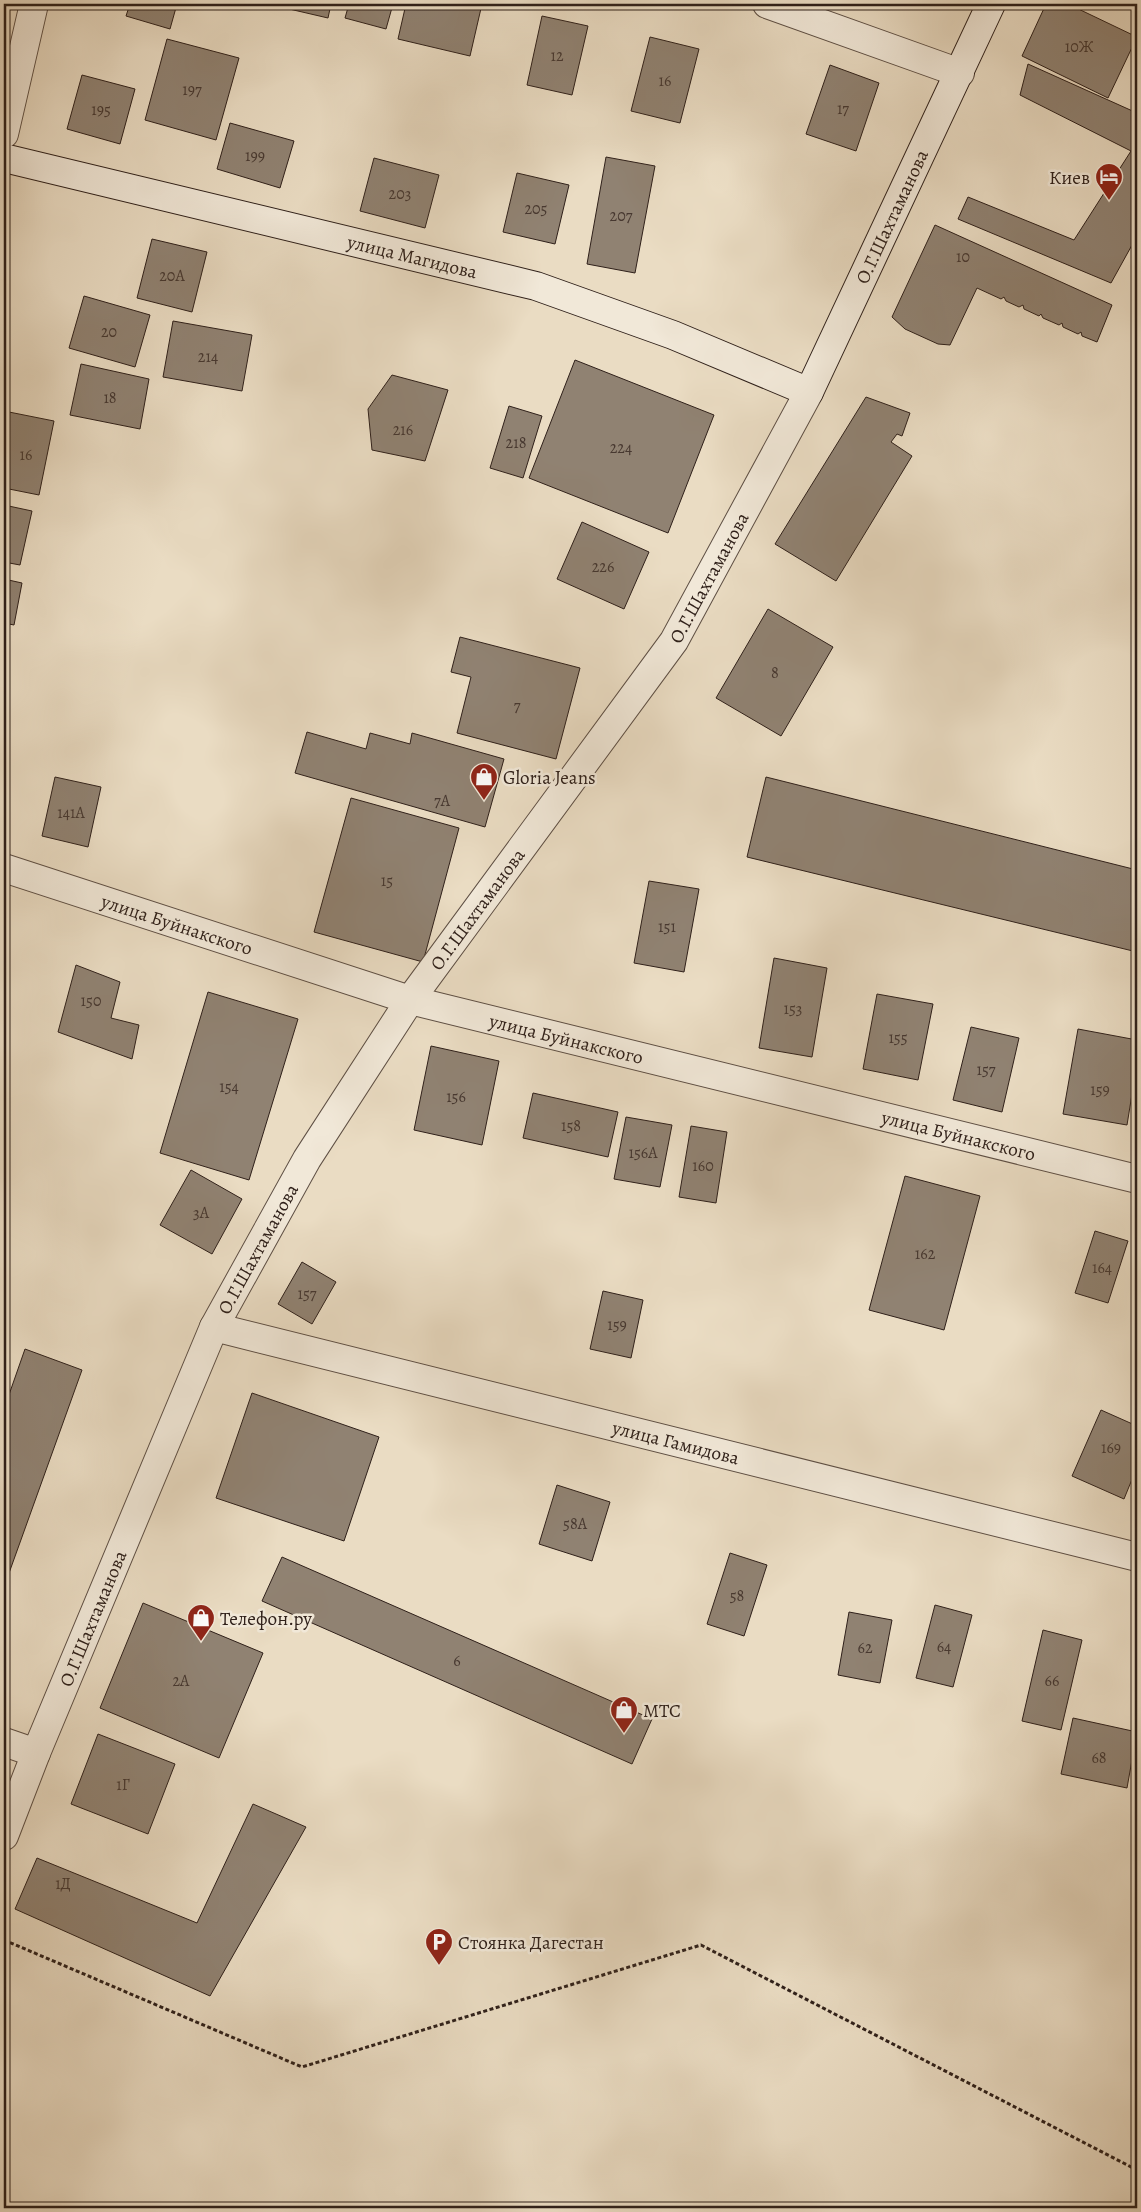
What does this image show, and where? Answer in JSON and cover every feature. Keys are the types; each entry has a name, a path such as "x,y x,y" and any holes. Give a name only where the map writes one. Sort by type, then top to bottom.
{"street":[{"path":"4,134 34,4"},
{"path":"768,4 960,73"},
{"name":"О.Г.Шахтаманова","path":"4,1836 36,1753 214,1328 307,1159 410,1000 674,641 809,392 991,4"},
{"name":"улица Магидова","path":"4,158 536,286 673,335 809,392"},
{"name":"улица Буйнакского","path":"4,868 410,1000 1137,1179"},
{"name":"улица Гамидова","path":"214,1328 1137,1557"},
{"path":"4,1742 36,1753"}],"path":[{"path":"4,1940 302,2067 701,1945 1137,2170"}],"building":[{"path":"130,4 177,4 170,29 126,16"},
{"path":"286,4 331,4 328,18 285,8"},
{"path":"349,4 393,4 386,29 345,18"},
{"path":"406,4 482,4 470,56 398,39"},
{"path":"1046,4 1068,4 1137,37 1108,98 1022,56"},
{"path":"542,16 588,26 572,95 527,85"},
{"path":"650,37 699,49 680,123 631,111"},
{"path":"167,39 239,58 216,140 145,120"},
{"path":"1028,64 1137,113 1137,236 1111,283 958,219 968,197 1074,240 1131,151 1020,95"},
{"path":"830,65 879,83 856,151 806,134"},
{"path":"82,75 135,89 120,144 67,129"},
{"path":"230,123 294,141 280,188 217,169"},
{"path":"606,157 655,166 635,273 587,264"},
{"path":"374,158 439,175 425,228 360,211"},
{"path":"517,173 569,185 555,244 503,232"},
{"path":"935,225 1112,305 1097,342 1082,336 1081,332 1078,334 1063,327 1062,323 1059,325 1043,318 1041,314 1039,316 1024,309 1023,305 1019,307 1006,301 1004,297 1001,299 977,288 950,345 938,344 905,329 892,317"},
{"path":"152,239 207,252 192,312 137,298"},
{"path":"84,296 150,315 135,367 69,348"},
{"path":"173,321 252,335 242,391 163,377"},
{"path":"575,360 714,415 668,533 529,478"},
{"path":"81,364 149,379 140,429 70,415"},
{"path":"392,375 448,390 425,461 372,450 368,409"},
{"path":"866,397 910,413 902,436 897,434 891,442 912,456 836,581 775,544"},
{"path":"509,406 542,416 523,478 490,468"},
{"path":"4,411 54,421 39,495 4,488"},
{"path":"4,505 32,511 20,565 4,562"},
{"path":"582,522 649,552 624,609 557,579"},
{"path":"4,579 22,583 14,625 4,623"},
{"path":"768,609 833,647 781,736 716,698"},
{"path":"460,637 580,668 556,759 457,733 471,677 451,672"},
{"path":"307,732 366,749 370,733 410,744 412,733 504,759 485,827 295,773"},
{"path":"55,777 101,787 88,847 42,836"},
{"path":"766,777 1137,870 1137,952 747,857"},
{"path":"351,798 459,828 423,962 314,932"},
{"path":"649,881 699,889 684,972 634,963"},
{"path":"774,958 827,968 812,1057 759,1048"},
{"path":"76,965 120,982 111,1018 139,1025 132,1059 58,1032"},
{"path":"208,992 298,1019 249,1180 160,1153"},
{"path":"877,994 933,1004 918,1080 863,1069"},
{"path":"971,1027 1019,1038 1002,1112 953,1100"},
{"path":"1078,1029 1137,1040 1137,1063 1127,1125 1063,1114"},
{"path":"431,1046 499,1061 482,1145 414,1130"},
{"path":"533,1093 618,1112 608,1157 523,1138"},
{"path":"626,1117 672,1125 660,1187 614,1179"},
{"path":"691,1126 727,1132 716,1203 679,1197"},
{"path":"191,1170 242,1199 212,1254 160,1225"},
{"path":"905,1176 980,1196 944,1330 869,1310"},
{"path":"1095,1231 1128,1241 1108,1303 1075,1293"},
{"path":"302,1262 336,1282 312,1324 278,1304"},
{"path":"603,1291 643,1300 631,1358 590,1349"},
{"path":"25,1349 82,1370 4,1587 4,1409"},
{"path":"252,1393 379,1437 344,1541 216,1498"},
{"path":"1101,1410 1137,1426 1137,1467 1124,1499 1072,1476"},
{"path":"557,1485 610,1502 592,1561 539,1544"},
{"path":"730,1553 767,1565 744,1636 707,1624"},
{"path":"282,1557 652,1719 632,1764 262,1601"},
{"path":"143,1603 263,1653 219,1758 100,1708"},
{"path":"935,1605 972,1615 953,1687 916,1678"},
{"path":"849,1612 892,1620 880,1683 838,1675"},
{"path":"1043,1630 1082,1640 1061,1730 1022,1721"},
{"path":"1073,1718 1137,1732 1127,1788 1061,1774"},
{"path":"98,1734 175,1764 148,1834 71,1804"},
{"path":"253,1804 306,1827 210,1996 15,1909 37,1858 197,1923"}],"place":[{"name":"Киев","path":"1109,201"},
{"name":"Gloria Jeans","path":"484,801"},
{"name":"Телефон.ру","path":"201,1642"},
{"name":"МТС","path":"624,1734"},
{"name":"Стоянка Дагестан","path":"439,1966"}]}
